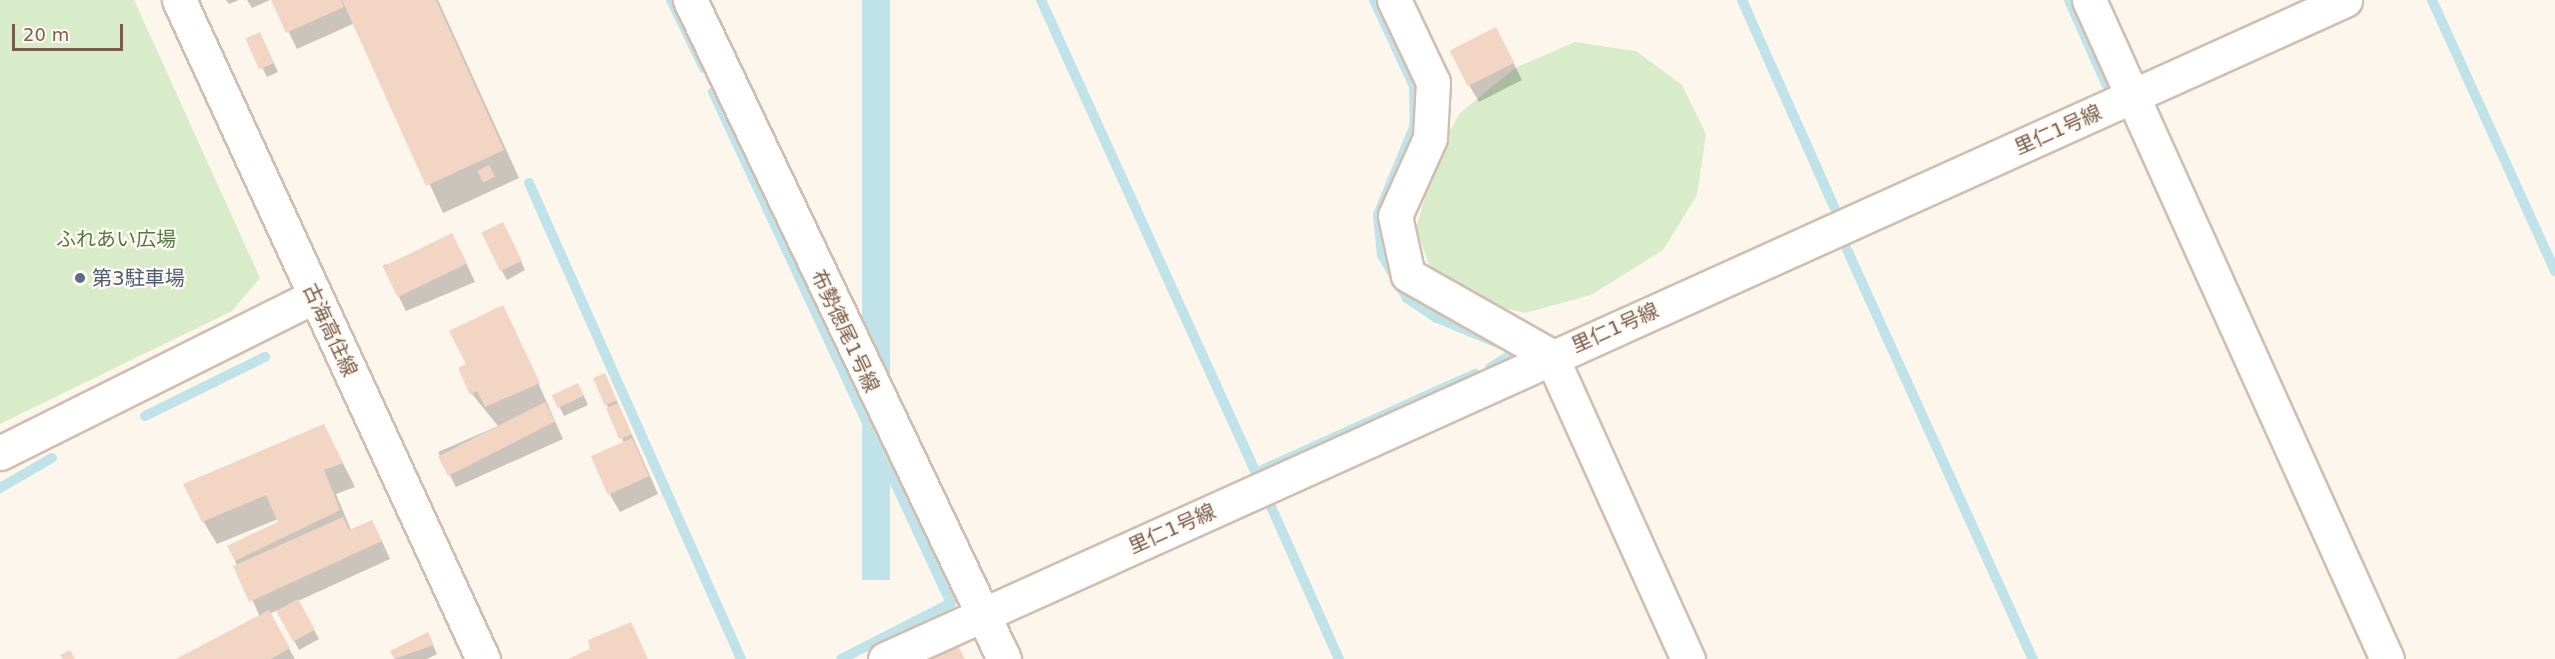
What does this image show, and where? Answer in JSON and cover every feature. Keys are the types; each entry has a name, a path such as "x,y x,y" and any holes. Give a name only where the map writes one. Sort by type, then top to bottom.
{"street":[{"name":"古海高住線","path":"179,0 483,659"},
{"name":"布勢徳尾1号線","path":"690,0 980,616 1004,659"},
{"path":"1394,0 1433,82 1430,138 1395,216 1408,275 1551,356 1688,659"},
{"path":"2089,0 2387,659"},
{"name":"里仁1号線","path":"885,659 1551,356 2345,0"},
{"path":"0,453 315,296"}],"green space":[{"name":"ふれあい広場","path":"0,0 134,0 260,278 232,311 0,424"},
{"path":"1575,42 1636,51 1682,85 1706,134 1697,195 1663,250 1591,295 1525,313 1479,302 1431,270 1416,228 1439,149 1460,113 1515,68"}],"water":[{"path":"862,0 890,0 890,580 862,580"}],"building":[{"path":"271,0 341,0 344,7 286,33"},
{"path":"342,0 436,0 504,150 426,186"},
{"path":"1496,27 1514,63 1468,86 1450,51"},
{"path":"260,32 274,63 259,70 245,39"},
{"path":"489,165 495,177 483,182 477,171"},
{"path":"503,222 522,261 500,271 481,233"},
{"path":"452,233 467,264 398,297 383,267"},
{"path":"503,305 540,383 485,407 477,391 470,395 458,368 466,364 449,331"},
{"path":"605,373 617,401 605,406 593,378"},
{"path":"578,383 584,396 558,408 552,395"},
{"path":"545,402 555,422 448,476 438,456"},
{"path":"618,403 631,434 619,439 606,408"},
{"path":"324,424 343,463 324,470 340,510 235,561 227,546 278,522 266,495 202,522 183,484"},
{"path":"632,438 649,476 608,495 591,456"},
{"path":"343,517 349,530 372,520 382,541 249,602 233,566"},
{"path":"298,599 315,630 293,642 276,611"},
{"path":"269,610 290,648 271,659 176,659"},
{"path":"631,622 648,659 568,659 590,649 588,640"},
{"path":"428,632 434,645 394,659 390,651"},
{"path":"957,644 965,659 922,659"},
{"path":"70,650 75,659 63,659 60,655"}],"waterway":[{"path":"671,0 704,68"},
{"path":"1041,0 1256,473"},
{"path":"1374,0 1414,86 1415,125 1378,215 1382,255 1407,298 1437,318 1517,351 1490,368"},
{"path":"1742,0 1834,207"},
{"path":"2069,0 2106,84"},
{"path":"2432,0 2555,271"},
{"path":"713,92 951,603 841,659"},
{"path":"529,183 741,659"},
{"path":"1844,243 2033,659"},
{"path":"145,416 265,357"},
{"path":"1260,471 1475,374"},
{"path":"0,488 52,458"},
{"path":"1269,502 1339,659"}],"place":[{"name":"第3駐車場","path":"80,278"}]}
